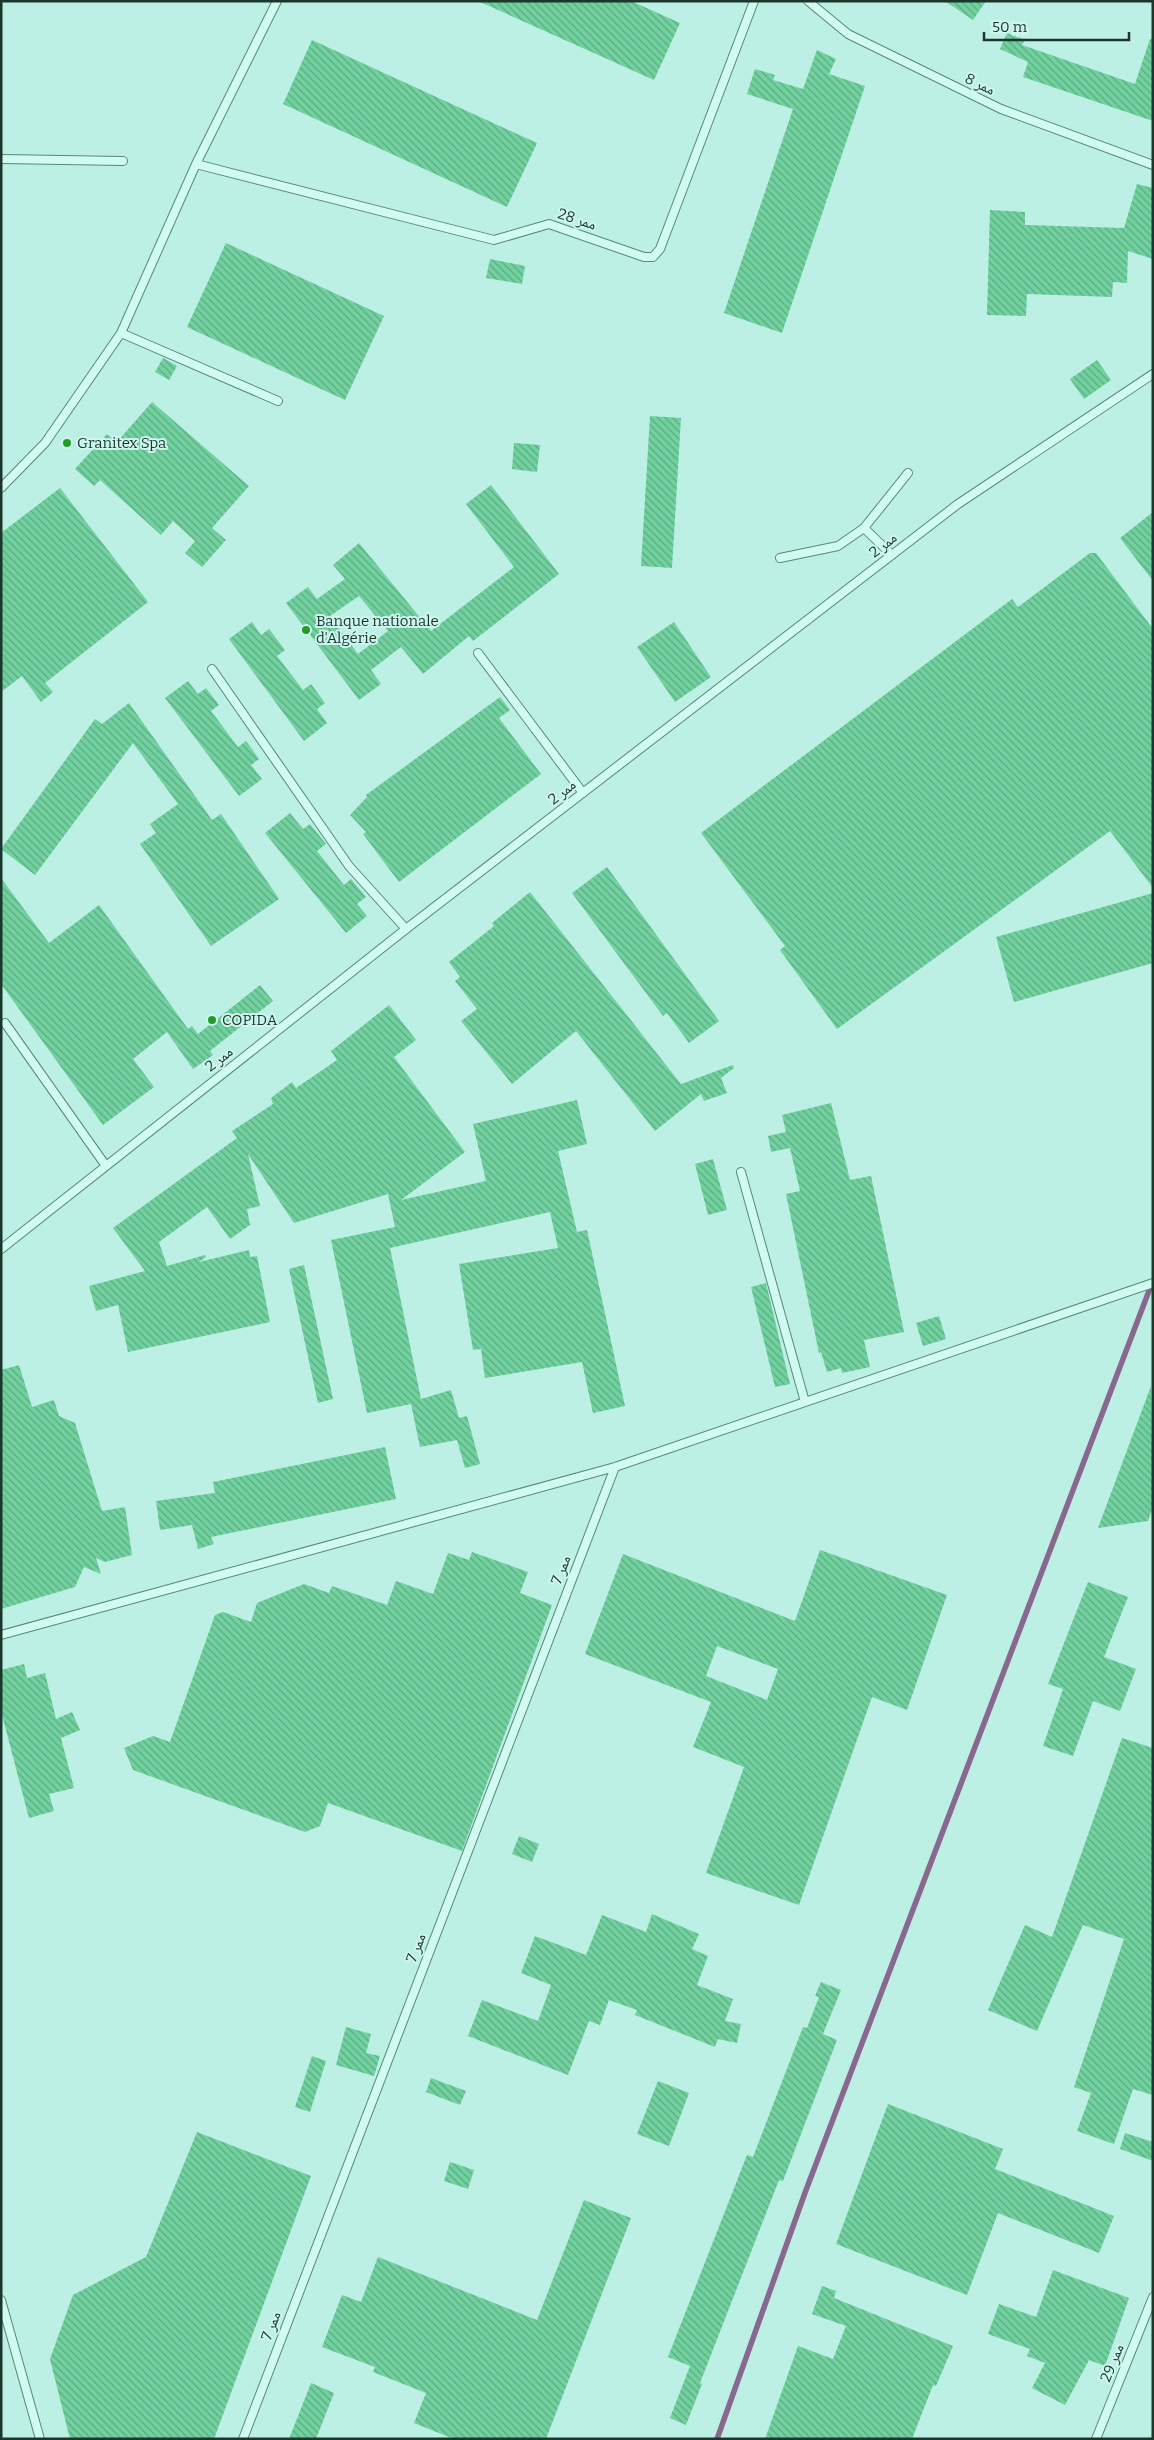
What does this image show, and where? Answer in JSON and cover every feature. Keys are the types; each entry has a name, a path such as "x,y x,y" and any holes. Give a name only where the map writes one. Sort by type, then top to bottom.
{"lane":[{"path":"1,488 44,443 121,333 196,164 277,1"},
{"name":"ممر 28","path":"196,164 494,240 549,224 644,257 653,257 660,249 754,1"},
{"name":"ممر 8","path":"808,1 848,34 1000,109 1153,165"},
{"path":"1,159 124,161"},
{"path":"121,333 278,401"},
{"name":"ممر 2","path":"1,1249 406,929 958,504 1153,374"},
{"path":"780,558 838,546 864,528 908,473"},
{"path":"864,528 892,555"},
{"path":"478,653 583,793"},
{"path":"212,669 349,866 406,929"},
{"path":"5,1023 106,1166"},
{"path":"741,1172 804,1402"},
{"path":"1,1635 615,1467 1153,1283"},
{"name":"ممر 7","path":"243,2439 615,1467"},
{"name":"ممر 29","path":"1096,2439 1153,2297"},
{"path":"1,2300 40,2439"}],"building":[{"path":"478,1 631,1 680,23 654,80"},
{"path":"945,1 986,1 973,20"},
{"path":"1007,33 1025,40 1022,45 1135,84 1150,39 1153,39 1153,121 1023,77 1028,62 1000,49"},
{"path":"312,40 537,143 507,207 283,104"},
{"path":"817,50 836,59 829,74 865,86 782,333 724,313 793,109 747,94 755,69 775,75 773,80 803,89"},
{"path":"1137,184 1153,188 1153,259 1128,251 1127,283 1113,282 1112,297 1027,294 1026,316 987,315 990,210 1025,212 1025,225 1124,228"},
{"path":"226,243 384,316 345,400 187,327"},
{"path":"490,259 525,266 522,284 486,278"},
{"path":"163,358 177,366 169,380 155,372"},
{"path":"1097,360 1111,380 1084,399 1070,379"},
{"path":"152,402 249,486 212,528 226,540 202,567 185,553 195,541 173,521 161,535 100,480 94,486 75,469 107,434 117,442"},
{"path":"650,416 681,418 672,568 641,566"},
{"path":"514,443 540,445 537,472 512,469"},
{"path":"491,485 559,574 473,641 469,636 423,674 401,647 371,670 381,684 359,700 286,603 308,587 317,599 345,579 333,565 359,543 431,631 514,567 466,504","holes":["359,596 388,631 358,654 330,616"]},
{"path":"60,488 148,602 45,683 53,692 41,702 22,676 1,692 1,533"},
{"path":"1153,512 1153,581 1120,538"},
{"path":"1090,553 1096,553 1153,629 1153,888 1110,831 837,1029 780,950 785,946 701,833 1012,599 1018,607"},
{"path":"252,622 261,635 269,629 285,650 277,656 303,690 311,684 325,703 317,709 327,723 304,741 229,639"},
{"path":"674,622 711,677 675,702 637,647"},
{"path":"188,681 198,694 206,688 219,705 211,711 238,747 246,741 259,759 251,765 262,779 239,796 165,698"},
{"path":"500,697 510,710 499,718 541,774 399,882 363,834 366,832 350,815 367,797 366,795"},
{"path":"129,703 212,820 221,814 279,899 211,946 140,844 156,833 150,824 178,804 133,743 35,875 1,849 95,719 102,724"},
{"path":"290,813 303,829 310,824 326,844 317,851 344,885 351,879 366,897 357,904 367,916 346,933 265,833"},
{"path":"607,867 719,1021 689,1043 667,1013 663,1016 572,893"},
{"path":"1,878 49,943 99,905 188,1029 192,1026 198,1034 260,985 273,1001 210,1051 213,1055 193,1069 167,1032 133,1059 154,1087 103,1125 1,984"},
{"path":"530,892 681,1084 733,1065 734,1068 721,1078 727,1093 704,1101 701,1094 655,1131 576,1031 512,1084 461,1021 477,1009 455,981 460,977 449,962 494,926 492,923"},
{"path":"1153,893 1153,963 1014,1002 996,937"},
{"path":"389,1005 416,1040 394,1057 465,1152 401,1200 486,1181 473,1124 577,1100 587,1144 558,1151 577,1232 587,1230 625,1406 593,1413 582,1362 485,1378 481,1349 473,1350 459,1264 558,1248 550,1212 390,1248 421,1399 451,1390 459,1418 467,1416 480,1464 465,1468 457,1440 420,1447 411,1404 367,1413 331,1240 395,1227 388,1194 294,1223 248,1154 260,1206 247,1209 250,1225 230,1239 207,1207 159,1242 167,1266 205,1255 206,1257 199,1262 249,1250 250,1257 257,1256 270,1322 128,1352 118,1305 96,1311 89,1286 145,1271 113,1228 237,1138 232,1131 273,1104 271,1098 292,1082 296,1088 337,1060 331,1051"},
{"path":"831,1103 850,1180 871,1176 904,1332 864,1340 870,1367 842,1373 841,1368 827,1372 821,1352 819,1353 786,1194 800,1191 790,1148 771,1152 768,1136 786,1132 782,1115"},
{"path":"713,1159 727,1210 708,1215 695,1164"},
{"path":"304,1265 333,1399 318,1403 289,1269"},
{"path":"766,1283 790,1384 775,1387 751,1287"},
{"path":"939,1316 946,1339 923,1346 916,1323"},
{"path":"19,1365 32,1407 54,1400 59,1416 75,1423 102,1511 125,1507 132,1555 105,1562 96,1558 101,1574 84,1567 75,1587 1,1609 1,1370"},
{"path":"1151,1386 1153,1507 1148,1521 1098,1528"},
{"path":"385,1447 396,1499 211,1537 214,1544 198,1549 192,1525 160,1530 156,1501 215,1493 213,1482"},
{"path":"820,1550 947,1595 907,1710 872,1697 799,1905 706,1873 744,1767 693,1747 711,1702 585,1654 623,1554 795,1621","holes":["717,1646 778,1669 767,1700 706,1676"]},
{"path":"472,1552 528,1572 520,1593 552,1605 462,1851 328,1803 320,1826 305,1832 133,1770 124,1748 153,1736 170,1742 215,1615 223,1612 251,1622 257,1603 304,1584 329,1593 332,1586 387,1605 396,1581 433,1594 448,1553 469,1560"},
{"path":"1088,1582 1128,1597 1104,1657 1136,1669 1120,1711 1093,1701 1073,1756 1043,1746 1063,1689 1048,1684"},
{"path":"24,1664 27,1678 45,1673 56,1719 72,1712 80,1730 61,1738 74,1788 49,1794 54,1811 29,1818 1,1711 1,1670"},
{"path":"1122,1738 1153,1748 1153,2095 1133,2089 1114,2144 1077,2131 1091,2093 1074,2087 1124,1939 1083,1925 1037,2031 988,2010 1025,1925 1052,1937"},
{"path":"519,1836 539,1844 532,1862 512,1854"},
{"path":"652,1914 699,1934 692,1949 708,1956 697,1985 733,1999 725,2021 741,2024 737,2043 718,2039 715,2047 635,2015 637,2010 609,2000 600,2025 589,2021 568,2075 468,2036 482,2000 538,2021 551,1985 521,1973 535,1936 586,1955 602,1915 646,1932"},
{"path":"821,1982 841,1990 823,2034 837,2040 783,2181 779,2180 700,2383 702,2384 686,2425 670,2418 690,2366 668,2357 747,2155 753,2157 803,2027 807,2028 819,1997 815,1996"},
{"path":"346,2027 371,2034 366,2053 380,2056 374,2076 336,2065"},
{"path":"312,2056 326,2061 310,2112 295,2107"},
{"path":"431,2078 466,2091 460,2105 426,2092"},
{"path":"658,2081 689,2093 669,2146 637,2134"},
{"path":"888,2104 1003,2149 995,2169 1114,2216 1099,2253 998,2213 967,2295 836,2244"},
{"path":"197,2132 311,2176 214,2439 70,2439 50,2359 73,2295 146,2257"},
{"path":"1125,2133 1153,2142 1153,2161 1120,2149"},
{"path":"450,2162 474,2170 468,2189 444,2181"},
{"path":"584,2200 631,2218 546,2439 454,2439 414,2423 426,2393 373,2372 375,2367 322,2347 342,2295 361,2302 378,2257 537,2320"},
{"path":"1053,2270 1129,2298 1105,2366 1089,2360 1065,2405 1032,2388 1045,2363 1027,2356 1030,2349 988,2334 999,2304 1036,2317"},
{"path":"822,2286 836,2291 834,2298 953,2346 936,2386 933,2385 912,2439 765,2439 798,2346 833,2359 846,2326 812,2314"},
{"path":"311,2383 334,2393 316,2439 289,2439"}],"waterway":[{"path":"717,2439 806,2190 1152,1283"}],"place":[{"name":"Granitex Spa","path":"67,443"},
{"name":"Banque nationale d'Algérie","path":"306,630"},
{"name":"COPIDA","path":"212,1020"}]}
